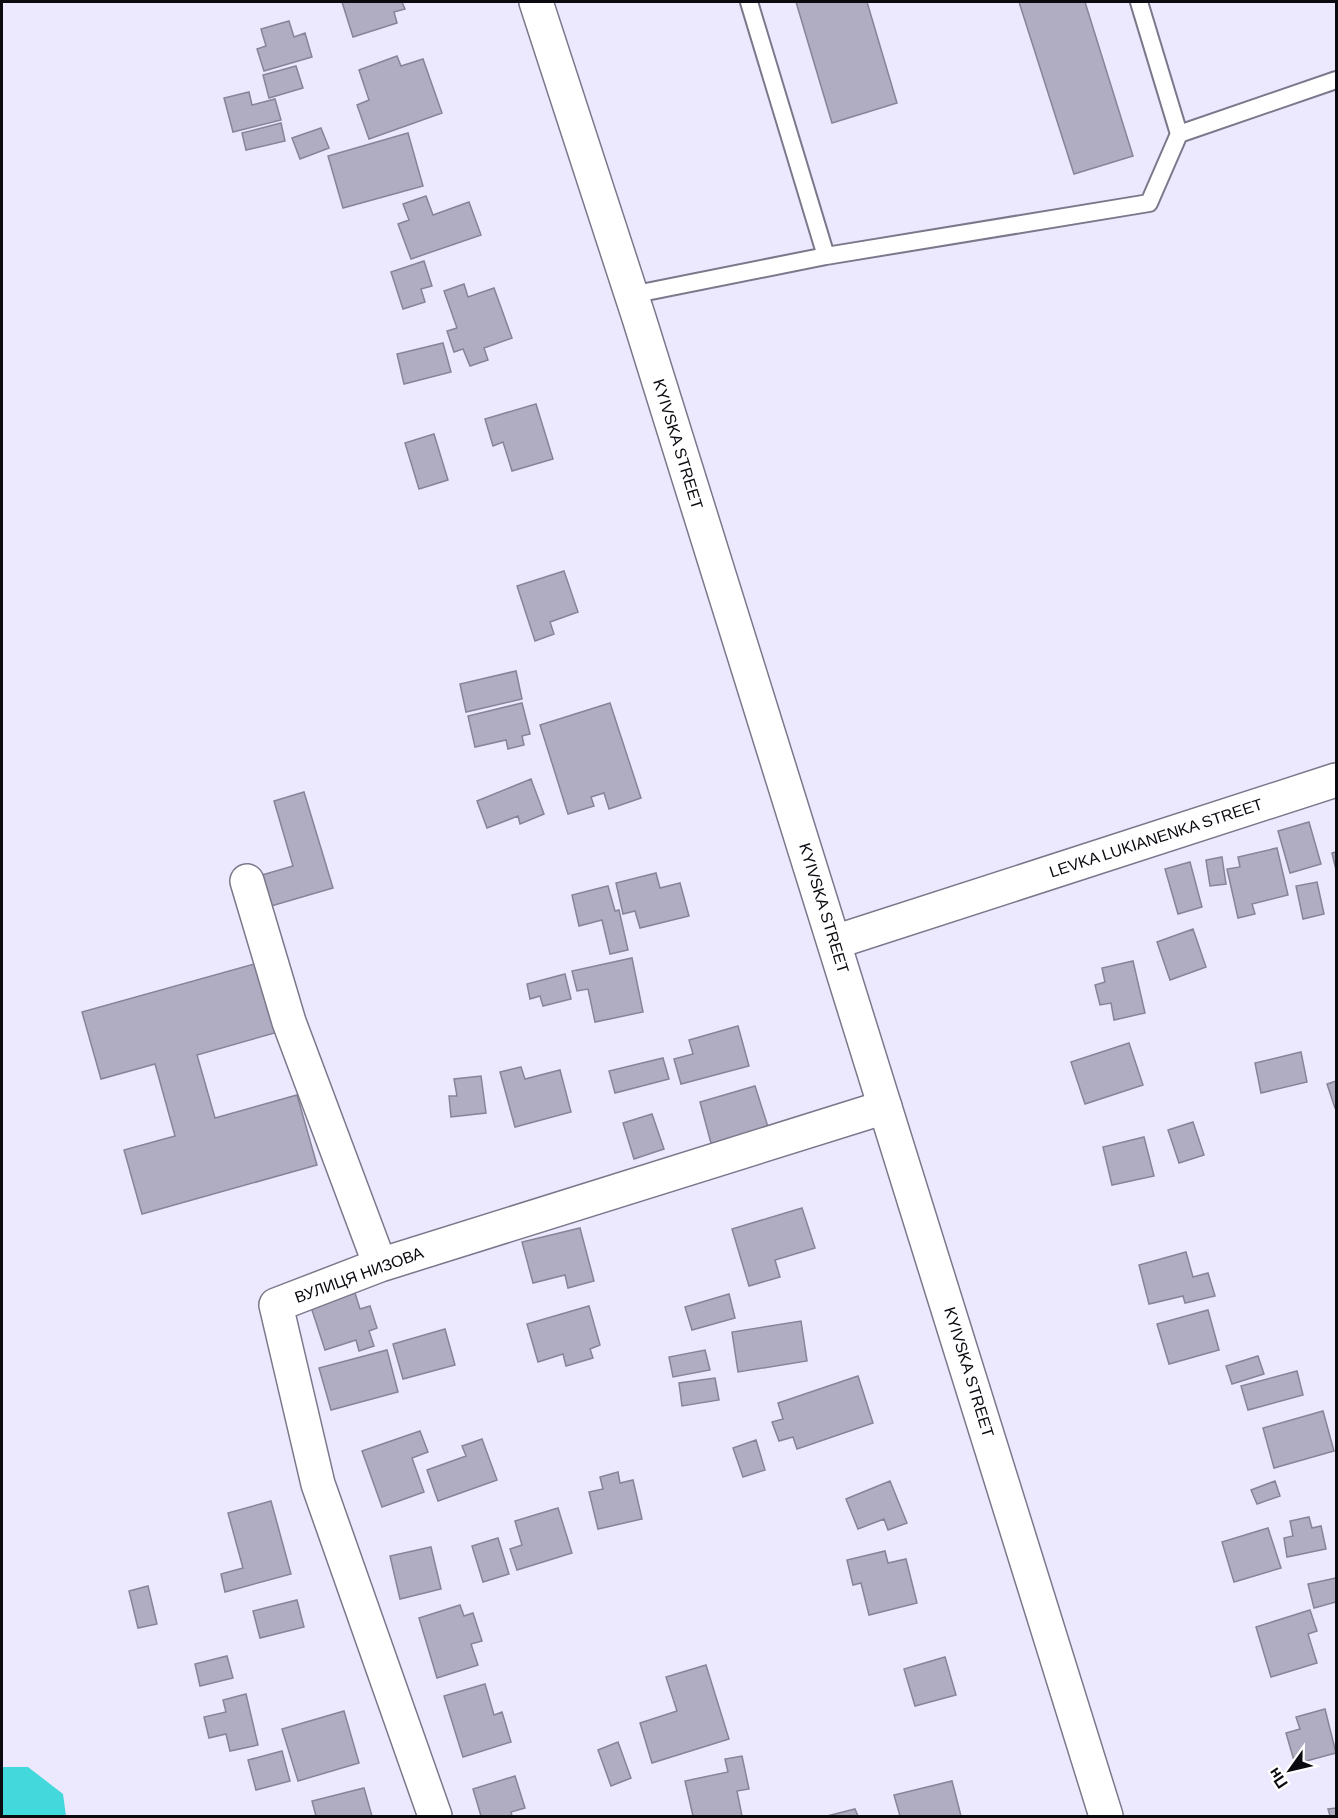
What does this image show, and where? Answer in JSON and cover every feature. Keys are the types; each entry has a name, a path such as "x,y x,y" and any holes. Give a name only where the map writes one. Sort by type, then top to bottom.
{"street":[{"name":"KYIVSKA STREET","path":"536,2 835,942 1107,1816"},
{"name":"LEVKA LUKIANENKA STREET","path":"835,942 1336,780"},
{"path":"248,881 289,1022 380,1265"},
{"name":"ВУЛИЦЯ НИЗОВА","path":"435,1816 318,1484 276,1305 380,1265 885,1107"}],"lane":[{"path":"750,2 826,256"},
{"path":"631,295 826,256 1149,203 1179,134 1139,2"},
{"path":"1179,134 1336,80"}],"shaded area":[{"path":"2,1767 28,1767 63,1794 66,1816 2,1816"}],"building":[{"path":"342,2 402,2 405,9 394,12 397,23 353,37"},
{"path":"796,2 867,2 897,103 832,123"},
{"path":"1019,2 1085,2 1133,156 1074,174"},
{"path":"289,21 294,37 305,33 312,57 264,71 257,49 266,46 261,29"},
{"path":"397,56 401,66 423,59 442,113 369,139 357,105 369,100 359,70"},
{"path":"296,66 303,88 269,98 263,75"},
{"path":"249,92 252,105 275,99 281,120 233,132 224,98"},
{"path":"281,123 285,141 246,150 242,133"},
{"path":"321,128 329,148 300,159 292,138"},
{"path":"408,133 423,186 343,208 328,156"},
{"path":"426,196 433,215 469,202 481,235 411,259 398,224 409,220 403,204"},
{"path":"424,261 432,286 421,289 425,302 403,309 391,272"},
{"path":"464,284 468,297 494,288 512,338 484,348 488,360 470,366 463,349 454,352 447,331 457,328 444,291"},
{"path":"443,343 451,372 404,384 397,354"},
{"path":"536,404 553,459 512,471 503,442 493,446 485,419"},
{"path":"434,434 448,480 419,489 405,443"},
{"path":"564,571 578,612 550,622 554,634 535,641 517,586"},
{"path":"516,671 522,699 466,712 460,684"},
{"path":"522,703 530,734 522,736 524,745 508,749 506,740 475,747 468,716"},
{"path":"610,703 641,798 609,809 604,793 591,797 594,806 568,814 540,725"},
{"path":"531,779 544,814 520,824 518,816 487,828 477,801"},
{"path":"304,792 333,888 271,906 262,875 293,866 274,801"},
{"path":"1309,822 1321,864 1290,873 1278,831"},
{"path":"1277,848 1288,895 1252,904 1255,914 1238,918 1227,869 1240,867 1238,857"},
{"path":"1336,852 1336,870 1332,853"},
{"path":"1222,857 1226,884 1210,886 1206,860"},
{"path":"1190,862 1202,907 1178,914 1165,869"},
{"path":"656,873 660,888 680,883 689,916 640,928 635,911 623,914 616,883"},
{"path":"1317,882 1324,914 1303,919 1296,886"},
{"path":"608,886 615,911 619,910 628,950 610,954 602,920 579,926 572,895"},
{"path":"1193,929 1206,967 1170,980 1157,942"},
{"path":"632,958 643,1012 595,1022 588,989 577,991 572,971"},
{"path":"1133,961 1145,1013 1114,1020 1111,1003 1100,1005 1095,985 1105,982 1102,968"},
{"path":"258,963 278,1032 197,1055 215,1118 297,1095 317,1165 142,1214 124,1150 175,1136 155,1064 101,1079 82,1012"},
{"path":"565,974 571,999 543,1006 540,996 530,999 527,984"},
{"path":"738,1026 749,1066 681,1084 674,1059 693,1054 689,1040"},
{"path":"1129,1043 1143,1085 1085,1104 1071,1062"},
{"path":"1301,1052 1307,1082 1261,1093 1255,1063"},
{"path":"663,1058 669,1079 615,1093 609,1071"},
{"path":"521,1067 525,1079 560,1070 571,1112 515,1127 500,1072"},
{"path":"481,1076 486,1113 451,1117 449,1096 457,1096 454,1079"},
{"path":"1336,1081 1336,1108 1335,1108 1327,1084"},
{"path":"755,1086 769,1130 712,1147 700,1102"},
{"path":"652,1114 664,1149 634,1159 623,1123"},
{"path":"1193,1122 1204,1155 1179,1163 1168,1130"},
{"path":"1144,1137 1154,1176 1112,1185 1103,1147"},
{"path":"802,1208 815,1248 775,1260 780,1277 749,1286 732,1229"},
{"path":"580,1228 594,1281 568,1288 565,1275 533,1283 522,1242"},
{"path":"1186,1252 1193,1277 1208,1273 1215,1296 1185,1303 1183,1296 1149,1304 1139,1265"},
{"path":"355,1293 360,1309 370,1306 377,1328 369,1331 374,1346 359,1351 356,1340 325,1350 311,1307"},
{"path":"729,1294 735,1318 692,1330 685,1307"},
{"path":"589,1306 600,1345 590,1349 593,1358 566,1366 563,1354 538,1362 527,1324"},
{"path":"1208,1310 1219,1350 1169,1364 1157,1324"},
{"path":"801,1321 807,1361 738,1372 732,1332"},
{"path":"445,1329 455,1365 403,1379 393,1344"},
{"path":"387,1350 398,1392 331,1410 319,1368"},
{"path":"705,1350 710,1370 673,1377 669,1357"},
{"path":"1258,1356 1264,1374 1232,1384 1226,1366"},
{"path":"1297,1371 1303,1395 1248,1410 1241,1386"},
{"path":"858,1376 873,1423 797,1449 793,1437 779,1441 772,1422 783,1419 778,1403"},
{"path":"715,1378 719,1400 682,1406 679,1383"},
{"path":"1323,1411 1334,1451 1274,1468 1263,1428"},
{"path":"420,1431 428,1452 412,1458 424,1492 382,1507 362,1451"},
{"path":"482,1439 497,1480 438,1501 427,1470 466,1456 462,1446"},
{"path":"756,1440 765,1470 743,1477 733,1448"},
{"path":"618,1472 620,1483 633,1480 642,1519 598,1529 589,1492 603,1489 600,1477"},
{"path":"890,1481 907,1523 888,1530 884,1519 858,1529 846,1499"},
{"path":"1275,1481 1280,1496 1257,1504 1251,1490"},
{"path":"271,1501 291,1574 225,1592 221,1574 243,1568 228,1513"},
{"path":"558,1508 572,1553 517,1570 510,1549 522,1545 515,1521"},
{"path":"1309,1517 1312,1528 1321,1526 1326,1549 1287,1557 1284,1538 1293,1536 1290,1521"},
{"path":"1268,1528 1281,1568 1234,1582 1222,1542"},
{"path":"498,1538 509,1574 483,1582 472,1546"},
{"path":"431,1547 441,1589 400,1599 390,1556"},
{"path":"885,1551 888,1563 906,1559 917,1603 869,1615 861,1583 853,1585 847,1560"},
{"path":"1336,1578 1336,1602 1314,1608 1308,1584"},
{"path":"148,1586 157,1624 138,1628 129,1591"},
{"path":"297,1600 304,1627 260,1638 253,1611"},
{"path":"460,1605 464,1616 473,1613 482,1641 471,1644 478,1665 437,1678 419,1618"},
{"path":"1310,1610 1317,1631 1308,1634 1317,1663 1271,1677 1256,1627"},
{"path":"227,1656 233,1678 200,1686 195,1664"},
{"path":"945,1657 956,1695 915,1706 904,1669"},
{"path":"706,1665 729,1739 652,1763 640,1723 677,1711 666,1677"},
{"path":"485,1684 494,1715 502,1712 511,1742 463,1757 444,1696"},
{"path":"246,1694 258,1745 230,1751 226,1734 209,1738 204,1717 226,1712 223,1700"},
{"path":"1325,1709 1336,1753 1295,1764 1286,1733 1300,1729 1296,1717"},
{"path":"344,1711 359,1763 298,1781 282,1729"},
{"path":"618,1742 631,1778 611,1786 598,1750"},
{"path":"282,1751 290,1781 256,1790 248,1760"},
{"path":"742,1756 749,1789 737,1791 742,1816 693,1816 685,1781 728,1772 725,1759"},
{"path":"515,1776 525,1808 511,1812 512,1816 481,1816 473,1789"},
{"path":"952,1781 961,1816 900,1816 894,1795"},
{"path":"364,1788 372,1816 316,1816 312,1801"},
{"path":"1336,1808 1336,1816 1330,1816 1328,1809"},
{"path":"855,1809 858,1816 827,1816"}]}
